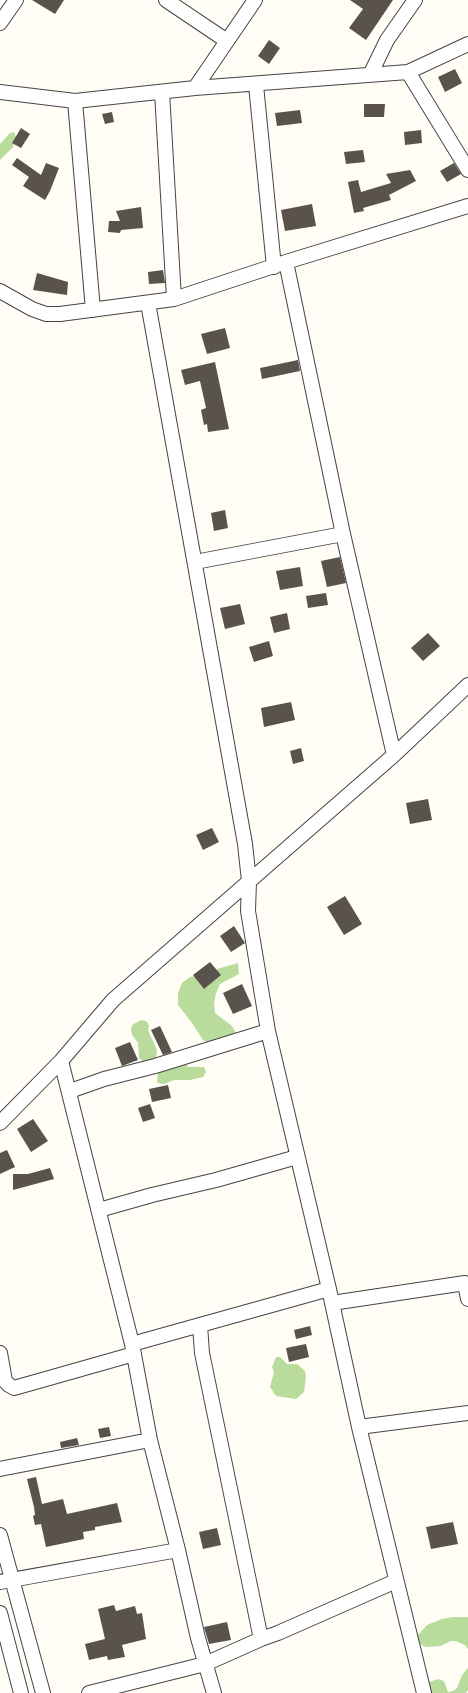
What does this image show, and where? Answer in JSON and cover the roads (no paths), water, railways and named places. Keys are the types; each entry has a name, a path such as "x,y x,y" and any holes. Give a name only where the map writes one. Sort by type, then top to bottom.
{"street":[{"path":"0,23 16,0"},
{"path":"166,0 227,41"},
{"path":"195,88 255,0"},
{"path":"370,75 384,45 415,0"},
{"path":"0,92 75,101 195,88 408,72 468,44"},
{"path":"408,72 468,170"},
{"path":"256,84 280,264 394,755"},
{"path":"162,92 174,299"},
{"path":"75,101 93,310"},
{"path":"0,291 32,309 46,314 93,310 174,299 280,264 468,206"},
{"path":"148,303 245,844 249,881 248,912 268,1031 396,1581 424,1693"},
{"path":"195,562 343,534"},
{"path":"0,1123 62,1061 113,1000 394,755 468,685"},
{"path":"70,1091 104,1078 155,1066 268,1031"},
{"path":"62,1061 133,1349 150,1440 205,1664 214,1693"},
{"path":"99,1210 152,1194 216,1180 297,1157"},
{"path":"332,1303 464,1283 468,1298"},
{"path":"0,1353 5,1381 14,1388 133,1349 200,1325 329,1288"},
{"path":"200,1325 202,1353 261,1639"},
{"path":"360,1427 468,1413"},
{"path":"0,1469 150,1440"},
{"path":"0,1535 6,1581 43,1693"},
{"path":"6,1581 178,1550"},
{"path":"89,1693 205,1664 396,1581"},
{"path":"0,1613 21,1693"}]}
